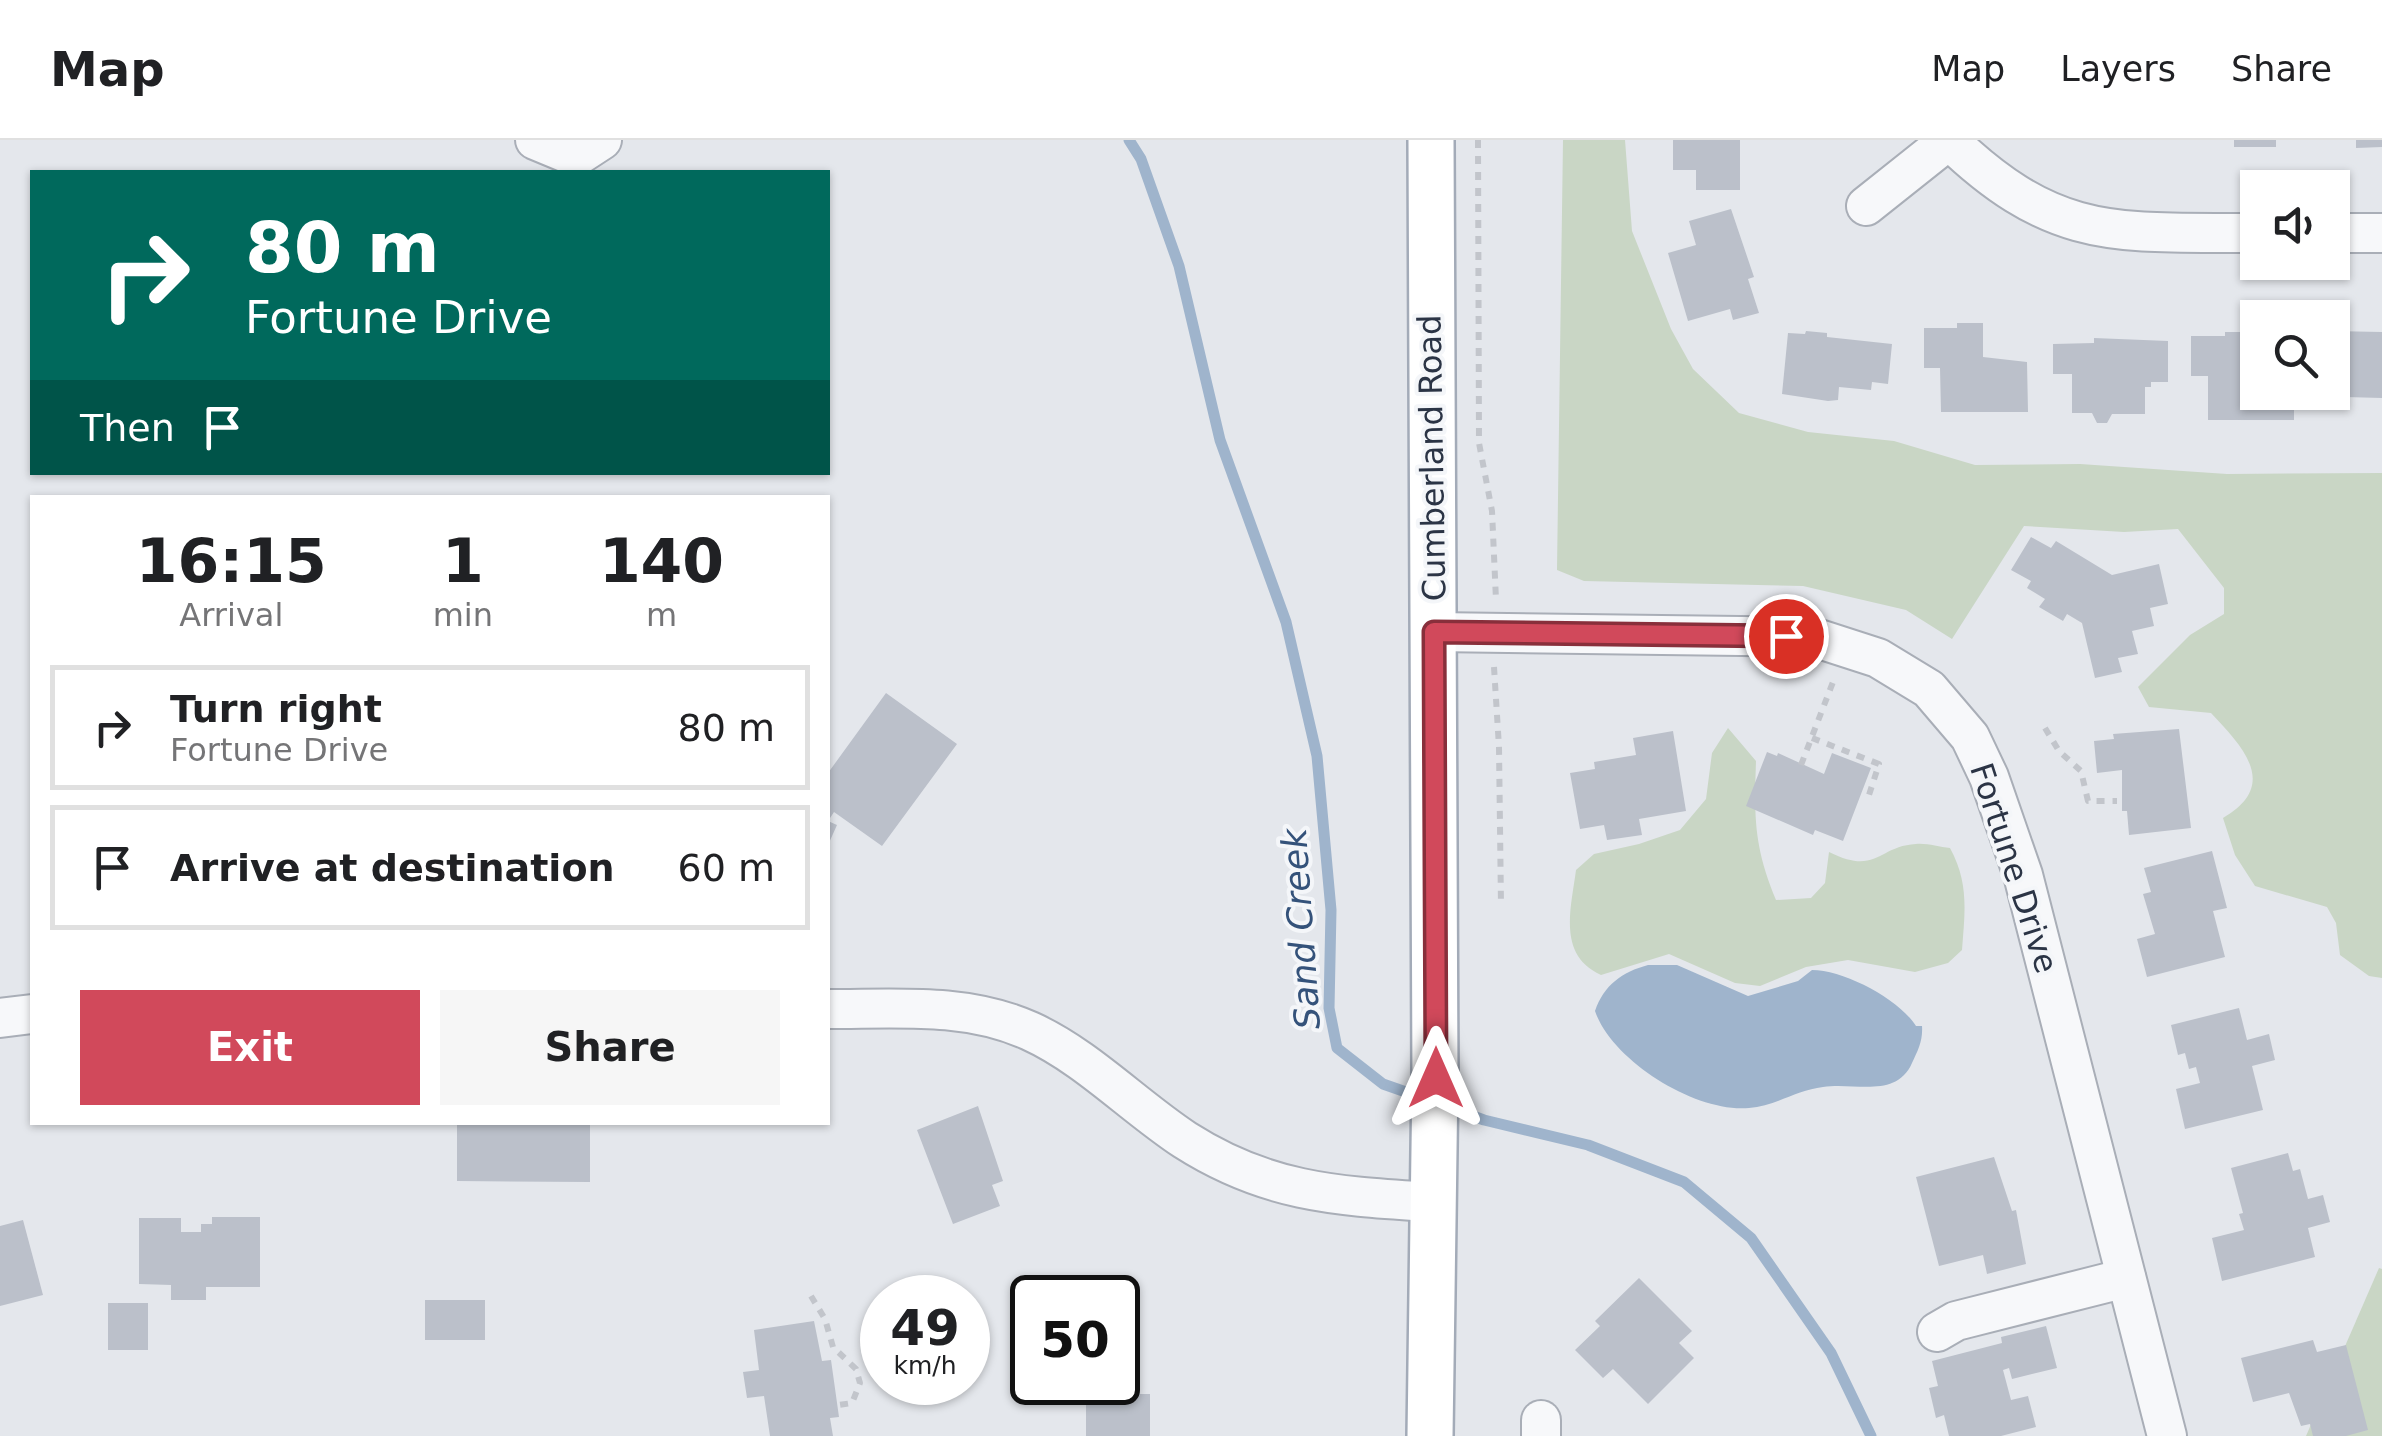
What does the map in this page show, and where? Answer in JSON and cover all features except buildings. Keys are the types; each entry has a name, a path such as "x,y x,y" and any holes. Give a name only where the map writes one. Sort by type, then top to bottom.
{"main road":[{"name":"Cumberland Road","path":"1430,1436 1436,1078 1431,140"}],"street":[{"path":"535,140 576,158 602,140"},
{"path":"1866,206 1949,140 2000,186 2062,219 2117,230 2240,233"},
{"path":"2350,233 2382,233"},
{"name":"Fortune Drive","path":"1434,632 1813,637 1878,658 1929,689 1970,737 2017,859 2167,1436"},
{"path":"830,1009 967,1011 1029,1030 1080,1061 1183,1138 1250,1174 1335,1196 1432,1202"},
{"path":"0,1018 30,1014"},
{"path":"1937,1332 1956,1321 2126,1278"}],"path":[{"path":"1478,140 1479,442 1492,511 1492,558 1497,582 1492,632 1499,747 1501,906"},
{"path":"1802,765 1835,677"},
{"path":"2044,728 2081,771 2088,802 2118,802"},
{"path":"1812,738 1878,764 1868,798"},
{"path":"811,1296 825,1320 833,1347 853,1362 859,1376 852,1403 840,1406"}],"green space":[{"path":"1563,140 1625,140 1632,231 1671,329 1693,369 1739,413 1808,432 1894,441 1975,465 2080,464 2227,474 2382,473 2382,978 2369,976 2340,955 2336,923 2327,907 2255,886 2235,855 2223,818 2250,792 2253,779 2244,752 2234,739 2211,713 2149,707 2138,687 2190,635 2224,614 2224,588 2178,529 2124,532 2024,526 1952,639 1906,610 1803,586 1584,581 1557,570"},
{"path":"1728,728 1756,761 1757,832 1776,900 1811,898 1825,883 1829,852 1845,859 1868,861 1903,846 1950,848 1963,885 1962,950 1948,963 1915,972 1848,960 1806,967 1760,986 1735,983 1669,954 1601,975 1587,966 1578,956 1570,930 1576,870 1594,854 1680,830 1706,799 1712,753"},
{"path":"2379,1268 2382,1436 2306,1436"}],"water":[{"path":"1648,965 1677,965 1748,996 1798,981 1812,970 1839,975 1884,996 1916,1026 1922,1026 1920,1045 1905,1074 1885,1085 1823,1087 1749,1108 1705,1102 1681,1093 1637,1065 1604,1030 1595,1011 1615,981"}],"waterway":[{"name":"Sand Creek","path":"1129,140 1141,159 1179,266 1220,440 1286,622 1317,756 1331,910 1329,1008 1337,1048 1383,1084 1423,1098"},
{"name":"Sand Creek","path":"1445,1106 1484,1120 1588,1145 1684,1182 1751,1238 1831,1353 1871,1436"}],"route":[{"path":"1436,1078 1434,632 1786,636"}]}
